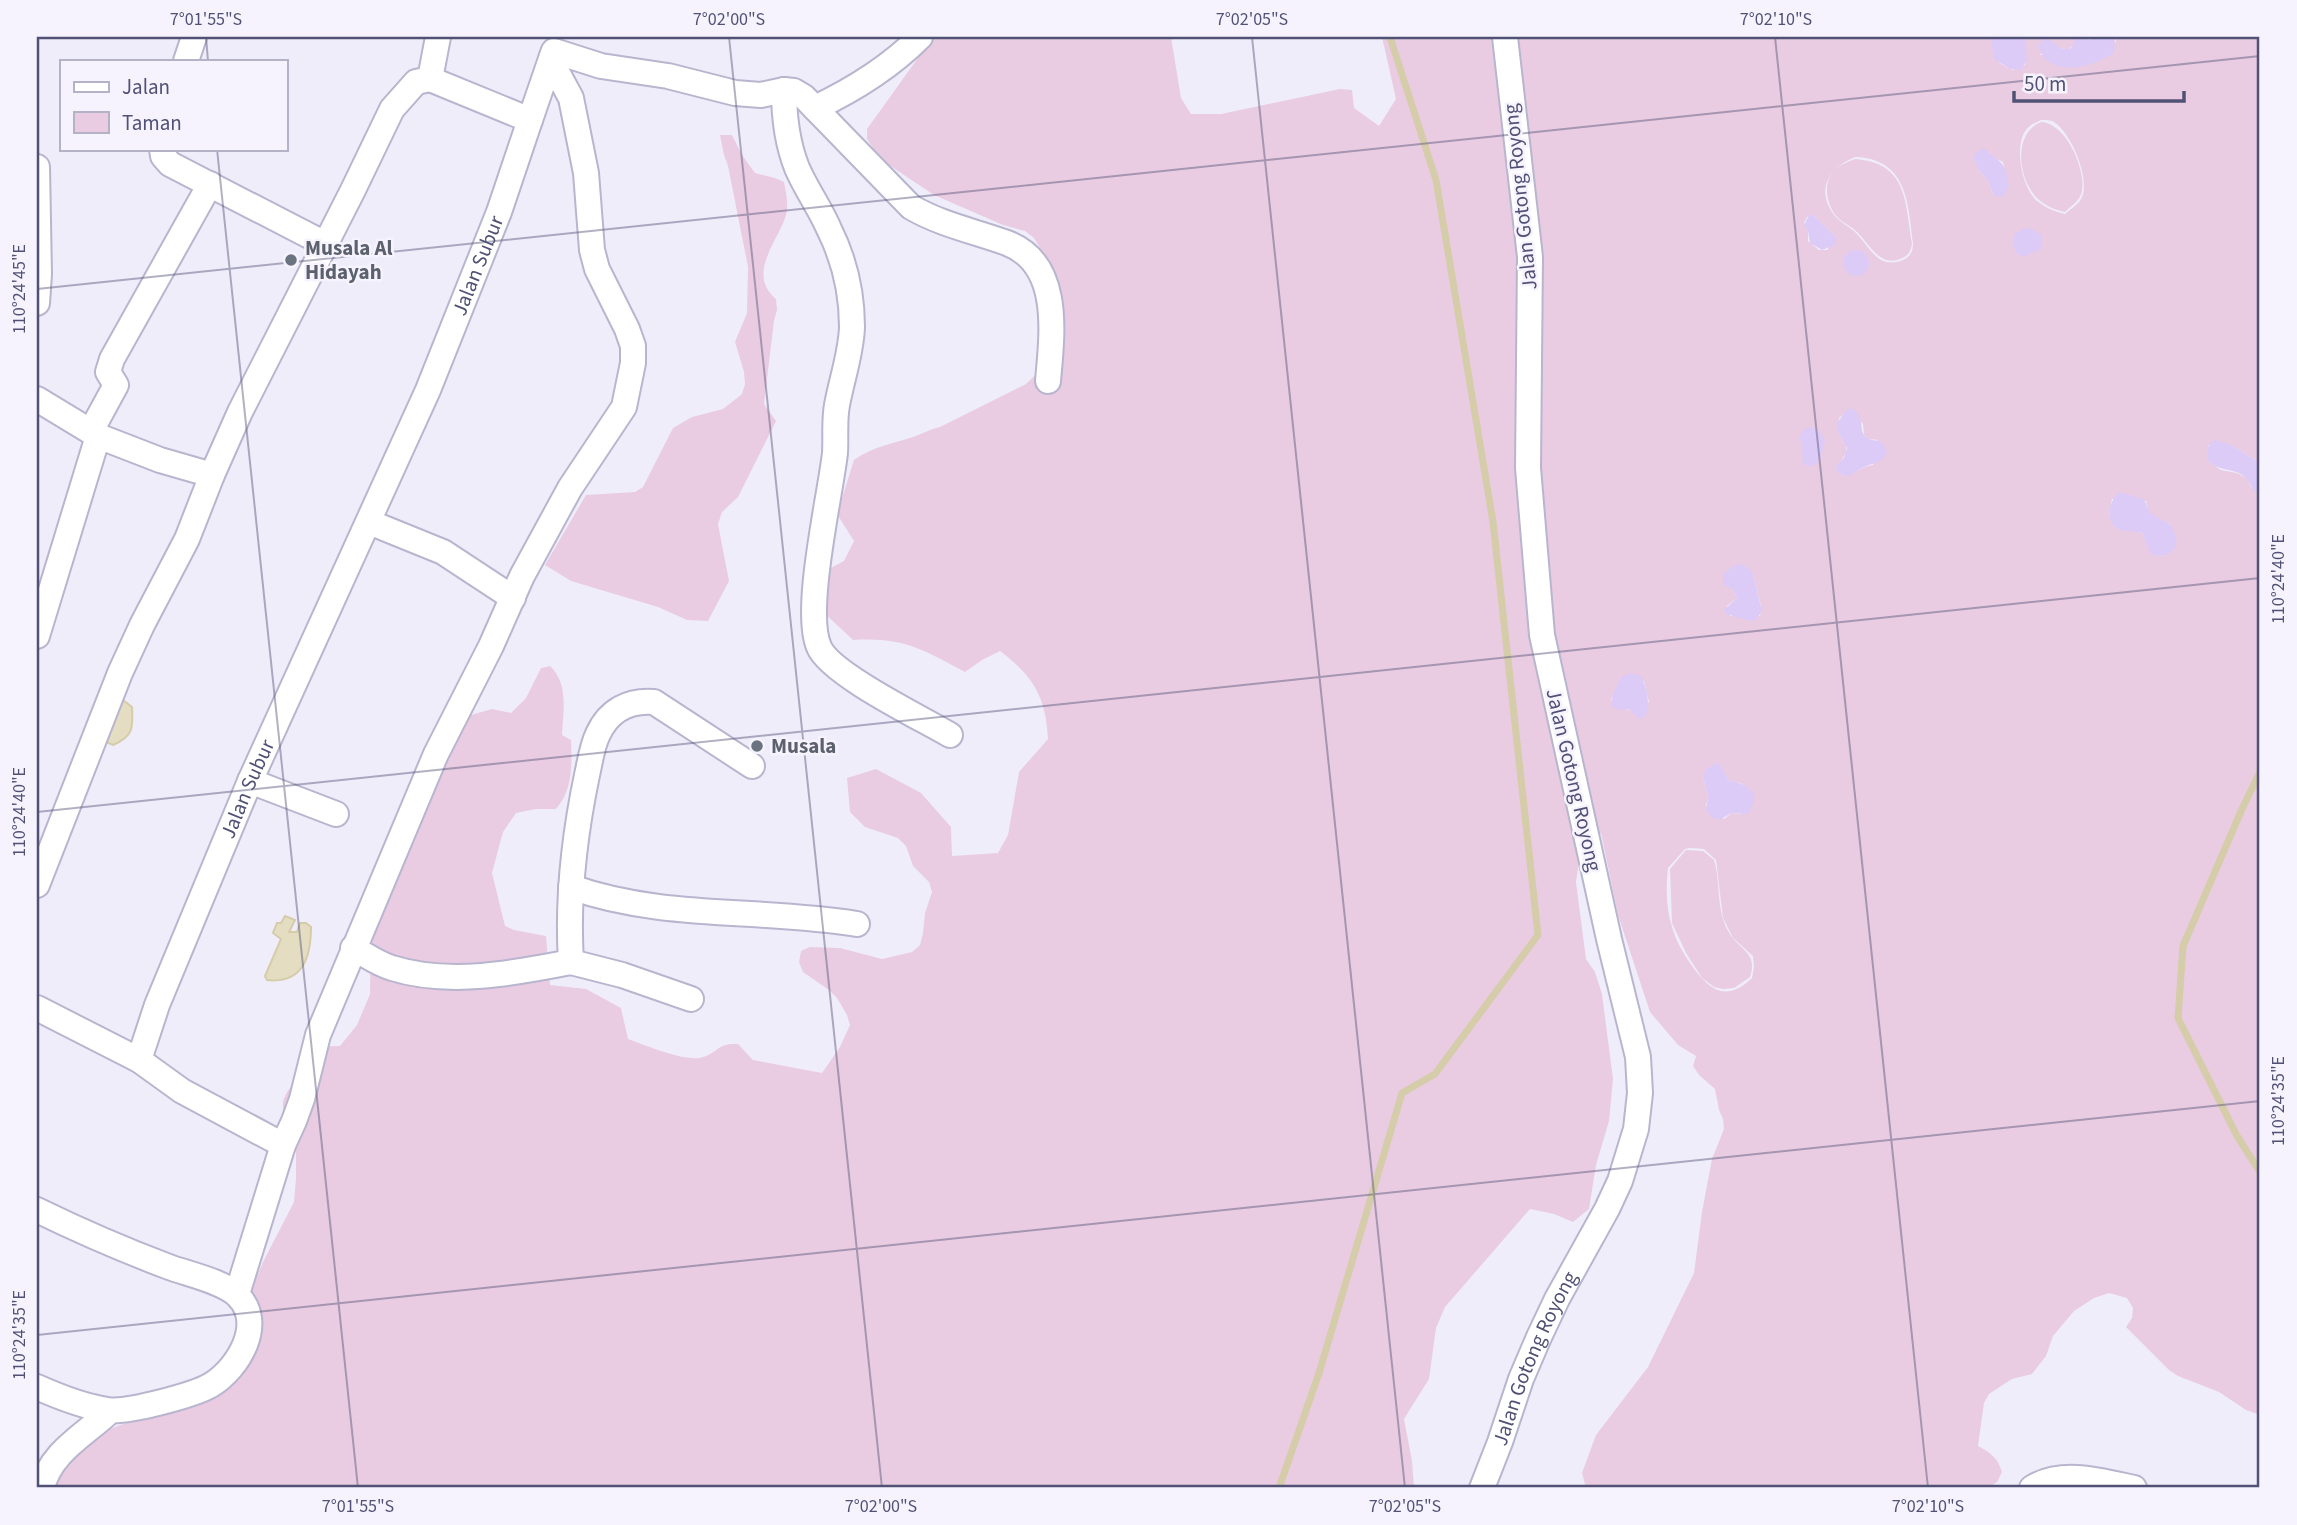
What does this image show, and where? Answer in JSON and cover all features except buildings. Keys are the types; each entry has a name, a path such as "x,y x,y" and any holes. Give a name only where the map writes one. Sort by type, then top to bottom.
{"street":[{"path":"186,60 194,37"},
{"path":"430,79 438,37"},
{"path":"815,108 876,74 920,37"},
{"name":"Jalan Gotong Royong","path":"1482,1488 1539,1337 1620,1181 1636,1129 1640,1093 1639,1057 1609,939 1542,635 1528,468 1530,257 1505,37"},
{"path":"555,50 601,66 668,76 735,93 761,95 784,90 794,91 804,97 911,207 951,226 1008,243 1033,260 1043,278 1050,300 1051,348 1048,381"},
{"path":"237,1294 283,1145 302,1099 318,1035 436,754 522,576 570,488 624,407 633,363 632,346 627,329 597,269 592,250 586,173 571,98 555,50"},
{"name":"Jalan Subur","path":"139,1060 157,1005 250,781 428,390 499,212 555,50"},
{"path":"37,885 120,673 187,539 240,412 392,109 416,82 430,79 530,120"},
{"path":"784,90 784,117 791,152 797,169 830,230 843,268 851,307 850,349 836,408 835,451 814,600 815,637 819,650 848,675 950,735"},
{"path":"162,150 165,160 324,244"},
{"path":"37,167 37,303"},
{"path":"37,635 95,434 116,385 108,372 112,359 210,184"},
{"path":"37,399 95,434 160,460 212,475"},
{"path":"369,522 443,552 513,598"},
{"path":"571,962 571,887 584,790 598,733 617,711 629,703 654,702 752,766"},
{"path":"250,781 336,814"},
{"path":"571,887 592,894 667,909 721,914 811,916 857,924"},
{"path":"353,948 390,968 416,974 498,974 571,962 622,975 691,999"},
{"path":"37,1008 139,1060 182,1091 283,1145"},
{"path":"37,1210 100,1240 219,1284 237,1294 249,1310 250,1331 245,1348 230,1367 213,1384 190,1395 110,1411 51,1394 37,1387"},
{"path":"42,1488 44,1476 54,1460 110,1411"},
{"path":"2032,1488 2043,1481 2085,1478 2134,1488"}],"green space":[{"path":"933,37 1171,37 1181,98 1191,114 1221,114 1340,89 1352,90 1354,108 1379,126 1396,99 1382,37 1990,37 1996,58 2013,70 2025,65 2024,37 2093,37 2091,40 2086,38 2066,50 2057,47 2049,39 2040,55 2116,42 2115,37 2260,37 2260,463 2231,445 2208,445 2208,461 2221,470 2247,478 2251,487 2260,494 2260,1415 2246,1410 2219,1392 2169,1370 2126,1327 2132,1318 2133,1308 2127,1298 2109,1293 2094,1298 2074,1311 2053,1336 2046,1356 2032,1374 2012,1379 1989,1394 1984,1403 1978,1446 1993,1456 2002,1472 1997,1482 1988,1488 1586,1488 1582,1473 1596,1435 1648,1367 1694,1273 1712,1159 1724,1129 1715,1089 1693,1066 1696,1056 1678,1045 1650,1012 1618,915 1601,833 1581,850 1576,882 1586,959 1595,972 1602,994 1613,1079 1609,1121 1596,1165 1589,1209 1573,1222 1554,1214 1530,1209 1445,1307 1436,1328 1429,1379 1404,1419 1414,1488 45,1488 99,1433 220,1388 236,1326 263,1262 294,1202 296,1147 283,1112 283,1101 294,1083 303,1047 340,1046 357,1025 370,994 371,922 461,718 492,709 511,713 526,698 541,668 550,666 556,673 564,698 562,735 571,740 568,785 562,802 556,809 516,813 503,832 492,873 505,926 546,936 550,985 586,989 621,1008 628,1039 677,1056 703,1057 722,1046 738,1044 753,1060 822,1073 840,1047 850,1025 837,998 803,972 799,962 801,951 810,947 840,948 882,959 912,952 920,945 925,913 932,892 929,882 913,866 906,846 898,838 865,827 850,812 847,778 876,769 921,793 951,827 952,856 998,853 1008,835 1019,772 1048,739 1044,711 1036,689 1021,669 1000,651 965,672 912,646 886,640 853,640 822,611 825,571 844,561 854,541 837,514 854,460 875,449 940,427 1026,384 1059,352 1064,331 1058,287 1034,238 1025,231 1003,225 934,195 880,159 867,139 867,129","holes":["2041,120 2052,121 2066,134 2077,156 2084,180 2084,191 2081,199 2065,214 2042,205 2027,186 2021,168 2020,149 2021,140 2029,127","1989,152 2003,162 2009,188 1993,195 1988,181 1978,169","1855,157 1872,160 1895,174 1902,185 1909,213 1913,243 1908,257 1894,262 1881,260 1856,233 1835,216 1829,207 1825,189 1827,181 1838,167","1813,215 1836,237 1827,250 1819,250 1808,241 1808,231 1804,223 1807,217","1851,409 1863,424 1864,435 1868,439 1878,440 1873,465 1843,476 1836,470 1846,453 1846,446 1838,432 1839,418","2112,499 2146,501 2149,513 2171,525 2163,556 2151,551 2142,533 2118,528 2109,515","1753,574 1761,606 1760,616 1730,616 1727,606 1737,598 1732,589","1621,677 1644,681 1649,702 1632,712 1611,700","1722,772 1728,780 1743,784 1742,814 1732,813 1724,819 1706,806 1708,797 1703,777","1685,849 1704,849 1716,860 1723,918 1733,938 1753,956 1752,978 1742,986 1725,991 1717,990 1703,979 1676,939 1669,917 1668,868"]},
{"path":"2041,122 2050,124 2066,138 2081,171 2081,195 2065,212 2038,199 2029,188 2022,167 2022,145 2032,128"},
{"path":"720,135 732,135 755,173 784,182 787,207 764,269 767,289 776,299 777,310 764,404 776,421 738,497 722,512 718,524 729,581 708,621 687,620 658,607 571,581 545,565 586,495 635,492 643,487 673,428 692,417 723,409 742,394 744,372 735,342 747,313 748,267"},
{"path":"1855,159 1885,168 1901,187 1912,243 1909,253 1903,258 1893,261 1881,257 1832,210 1827,191 1829,179 1837,168"},
{"path":"1686,850 1703,851 1714,860 1724,923 1732,937 1750,956 1750,977 1734,988 1714,987 1702,978 1672,923 1670,869"}],"sand":[{"path":"1990,37 2025,37 2027,60 2021,70 2010,69 1994,59"},
{"path":"2093,37 2115,37 2114,53 2083,66 2061,67 2043,56 2038,46 2045,38 2060,48 2071,48 2076,38 2091,40"},
{"path":"1980,149 1985,149 2005,168 2009,187 2003,197 1993,195 1988,181 1978,169 1973,156"},
{"path":"1809,215 1813,215 1836,237 1835,245 1822,250 1810,243 1804,225"},
{"path":"2031,228 2042,236 2041,249 2023,257 2016,253 2013,241 2015,233"},
{"path":"1856,250 1865,254 1869,263 1865,272 1856,276 1847,272 1843,263 1847,254"},
{"path":"1851,408 1859,415 1863,434 1883,443 1887,452 1880,461 1843,476 1836,470 1847,448 1838,432 1837,423"},
{"path":"1810,427 1819,431 1825,440 1820,460 1809,466 1803,464 1799,437"},
{"path":"2216,440 2231,445 2260,463 2260,494 2254,491 2241,474 2217,467 2208,461 2209,445"},
{"path":"2119,492 2144,499 2150,513 2171,525 2176,546 2171,552 2161,556 2154,555 2148,549 2142,533 2120,530 2113,525 2109,516 2110,510"},
{"path":"1740,564 1750,569 1753,574 1762,611 1756,620 1726,614 1724,610 1737,598 1732,589 1723,584 1723,575 1731,567"},
{"path":"1631,673 1641,676 1646,691 1647,712 1645,717 1640,719 1628,709 1618,710 1611,705 1621,677"},
{"path":"1716,763 1721,766 1728,780 1752,790 1754,800 1748,814 1732,813 1719,820 1706,811 1708,797 1703,777 1706,769"}],"shaded area":[{"path":"119,697 132,707 132,725 129,734 113,745 103,741"},
{"path":"285,916 295,920 289,932 297,932 300,923 311,927 307,958 297,973 289,978 267,980 265,976 281,939 273,933 277,923 281,923"}],"waterway":[{"path":"1279,1488 1319,1373 1402,1093 1435,1074 1538,935 1493,522 1436,180 1390,37"},
{"path":"2260,772 2183,946 2178,1018 2237,1136 2260,1172"}],"place":[{"name":"Musala Al Hidayah","path":"291,260"},
{"name":"Musala","path":"757,746"}]}
